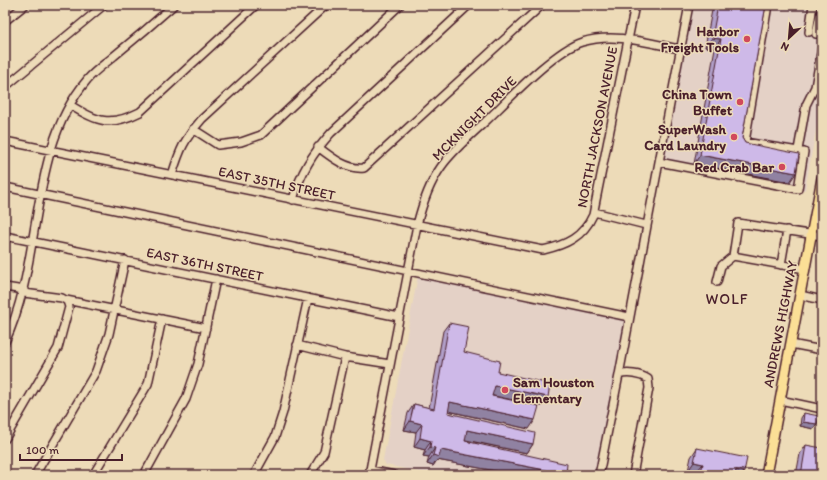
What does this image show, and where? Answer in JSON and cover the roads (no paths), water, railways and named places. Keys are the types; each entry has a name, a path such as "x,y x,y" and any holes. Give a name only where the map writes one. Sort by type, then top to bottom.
{"main road":[{"name":"ANDREWS HIGHWAY","path":"766,475 822,178"}],"street":[{"path":"5,21 24,5"},
{"path":"5,87 104,5"},
{"path":"5,342 16,317 24,292 32,241 51,150 57,129 70,105 87,79 174,5"},
{"path":"70,105 92,118 106,121 125,120 140,112 256,5"},
{"path":"172,175 180,147 193,129 326,5"},
{"path":"193,129 218,145 240,142 261,135 400,5"},
{"path":"293,200 304,168 318,147 468,5"},
{"path":"318,147 341,163 356,168 364,168 542,5"},
{"name":"NORTH JACKSON AVENUE","path":"543,250 559,246 579,236 590,223 594,212 635,5"},
{"path":"598,475 689,5"},
{"path":"659,162 798,190 804,152 744,142 768,5"},
{"path":"809,32 813,5"},
{"path":"816,34 820,14 822,13"},
{"name":"MCKNIGHT DRIVE","path":"369,473 417,225 427,192 442,166 472,135 544,68 563,52 580,42 603,38 628,39 680,49"},
{"path":"798,150 806,105 818,88 822,47"},
{"name":"EAST 35TH STREET","path":"5,141 543,250"},
{"path":"5,187 629,317"},
{"path":"594,212 646,225"},
{"path":"717,282 721,266 733,256 738,223 822,236"},
{"path":"781,265 787,230"},
{"name":"EAST 36TH STREET","path":"5,236 399,317"},
{"path":"733,256 805,269"},
{"path":"35,475 96,371 109,334 125,260"},
{"path":"144,475 186,399 198,364 216,279"},
{"path":"5,287 206,328"},
{"path":"800,295 822,300"},
{"path":"254,475 275,437 283,412 308,298"},
{"path":"5,439 58,348 69,307 66,300"},
{"path":"93,475 148,384 162,319"},
{"path":"791,344 822,350"},
{"path":"297,345 345,357 390,364"},
{"path":"310,475 324,452 345,357"},
{"path":"618,375 625,373 644,376 648,379 649,388 633,475"},
{"path":"780,400 822,409"},
{"path":"369,473 394,475"}],"place":[{"name":"Harbor Freight Tools","path":"747,39"},
{"name":"China Town Buffet","path":"740,102"},
{"name":"SuperWash Card Laundry","path":"734,137"},
{"name":"Red Crab Bar","path":"782,167"},
{"name":"Sam Houston Elementary","path":"505,390"}],"district":[{"name":"WOLF","path":"727,299"}]}
